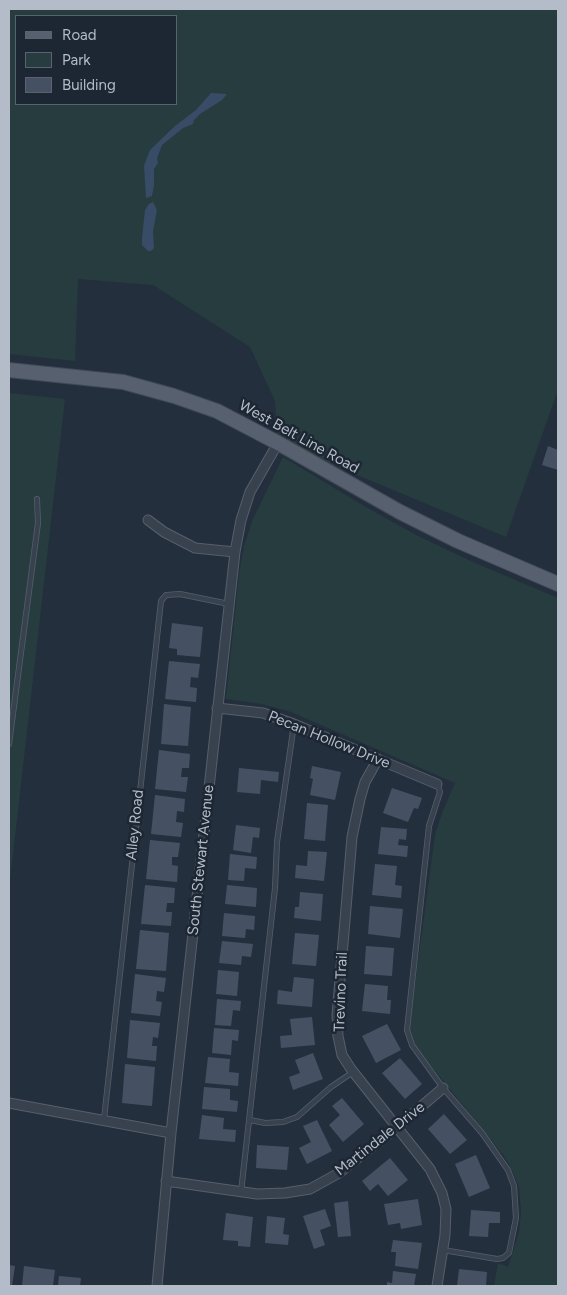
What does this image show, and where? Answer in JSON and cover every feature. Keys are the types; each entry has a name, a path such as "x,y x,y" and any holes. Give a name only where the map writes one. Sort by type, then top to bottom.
{"main road":[{"name":"West Belt Line Road","path":"9,370 123,382 174,396 217,411 278,442 409,516 458,541 558,584"}],"street":[{"name":"South Stewart Avenue","path":"156,1286 235,552 241,520 250,492 278,442"},
{"path":"148,520 164,532 195,548 235,552"},
{"name":"Pecan Hollow Drive","path":"217,708 263,713 294,724 437,784"},
{"name":"Trevino Trail","path":"378,759 365,782 352,837 337,1015 338,1036 342,1055 353,1072 430,1169 442,1193 446,1209 446,1235 436,1286"},
{"name":"Martindale Drive","path":"166,1181 257,1194 285,1193 310,1189 340,1173 443,1088"},
{"path":"9,1102 171,1133"}],"lane":[{"path":"9,744 38,524 37,499"},
{"name":"Alley Road","path":"104,1120 161,601 166,595 180,594 228,604"},
{"path":"242,1192 262,998 276,888 277,842 294,724"},
{"path":"437,784 440,792 427,842 407,1030 412,1044 443,1088 482,1133 508,1170 514,1186 516,1218 509,1253 503,1258 497,1259 443,1250"},
{"path":"250,1120 284,1122 297,1117 331,1087 353,1072"}],"green space":[{"path":"9,9 558,9 558,390 506,537 278,442 275,401 250,347 153,285 78,279 75,361 9,354"},
{"path":"9,393 65,399 9,889"},
{"path":"283,457 418,536 473,562 558,598 558,1286 494,1286 498,1263 508,1267 519,1233 521,1210 519,1187 504,1156 414,1045 409,1028 435,835 455,783 291,712 262,704 226,699 239,574 244,546 253,519"}],"water":[{"path":"211,93 227,94 222,100 200,114 193,124 183,128 162,145 157,158 158,163 154,169 152,196 146,198 144,166 150,150 175,126 196,110"},
{"path":"153,202 157,210 153,231 154,248 148,251 142,245 142,238 145,210"}],"building":[{"path":"548,446 558,450 558,470 542,465"},
{"path":"172,623 203,627 200,657 177,655 177,649 169,648"},
{"path":"169,661 200,664 198,678 191,677 190,687 197,688 196,702 165,699"},
{"path":"164,704 191,707 188,746 161,744"},
{"path":"159,750 190,754 189,768 182,768 181,777 188,777 186,792 155,789"},
{"path":"312,766 341,772 335,800 310,795 313,779 310,778"},
{"path":"239,768 279,772 278,782 261,780 260,794 237,792"},
{"path":"392,788 422,798 418,809 414,808 408,822 383,813"},
{"path":"155,795 185,799 184,812 177,811 176,822 183,823 181,837 151,834"},
{"path":"307,803 328,805 325,841 304,839"},
{"path":"236,825 260,828 259,838 253,837 251,853 233,850"},
{"path":"381,827 407,829 406,840 399,839 398,845 408,846 407,857 378,854"},
{"path":"150,840 180,843 178,857 172,857 172,865 178,866 177,882 146,879"},
{"path":"308,851 327,852 324,881 295,878 296,865 307,866"},
{"path":"230,854 257,857 256,869 245,868 244,881 228,880"},
{"path":"375,864 397,866 395,885 402,886 401,898 372,895"},
{"path":"145,885 175,888 174,903 167,903 166,912 172,912 171,926 141,924"},
{"path":"227,885 257,888 256,907 225,904"},
{"path":"300,892 323,894 321,921 294,918 295,907 299,907"},
{"path":"370,906 403,909 400,938 368,934"},
{"path":"224,913 255,916 254,930 246,929 245,938 222,936"},
{"path":"140,930 169,933 166,971 136,969"},
{"path":"295,933 319,935 316,966 292,964"},
{"path":"222,941 253,944 251,957 242,956 241,965 219,963"},
{"path":"366,946 394,948 392,976 364,974"},
{"path":"218,970 239,972 237,996 216,994"},
{"path":"135,974 166,978 164,992 157,991 156,1001 162,1002 160,1016 131,1013"},
{"path":"294,977 314,979 312,1007 277,1004 278,990 292,992"},
{"path":"365,984 388,986 387,1000 391,1000 390,1014 362,1011"},
{"path":"217,999 241,1001 240,1011 233,1010 231,1026 215,1025"},
{"path":"312,1017 315,1045 281,1048 280,1036 292,1035 290,1019"},
{"path":"130,1020 160,1023 158,1038 153,1037 152,1046 157,1046 156,1061 127,1058"},
{"path":"387,1024 401,1050 376,1063 362,1036"},
{"path":"214,1028 239,1030 238,1041 232,1040 231,1055 212,1053"},
{"path":"313,1053 323,1079 293,1090 289,1077 300,1073 295,1060"},
{"path":"208,1057 230,1059 229,1072 239,1073 238,1086 205,1083"},
{"path":"400,1058 422,1084 405,1099 382,1073"},
{"path":"125,1064 155,1067 152,1106 122,1103"},
{"path":"204,1087 230,1089 230,1100 238,1101 237,1112 202,1109"},
{"path":"342,1098 364,1124 343,1142 329,1125 340,1115 332,1106"},
{"path":"444,1114 467,1140 450,1154 428,1129"},
{"path":"202,1115 224,1118 223,1129 236,1130 235,1142 199,1139"},
{"path":"317,1120 332,1151 307,1164 299,1148 311,1142 303,1126"},
{"path":"257,1145 289,1147 287,1170 256,1168"},
{"path":"476,1155 490,1188 469,1197 455,1164"},
{"path":"390,1158 408,1180 388,1196 378,1184 370,1191 362,1181"},
{"path":"418,1199 422,1225 401,1229 400,1223 388,1225 384,1204"},
{"path":"348,1201 351,1236 338,1237 334,1203"},
{"path":"325,1209 331,1226 320,1230 325,1245 314,1249 303,1216"},
{"path":"471,1210 500,1212 500,1223 489,1223 488,1237 469,1236"},
{"path":"226,1213 253,1217 250,1247 238,1246 238,1241 223,1240"},
{"path":"267,1216 285,1218 283,1234 289,1235 288,1245 265,1243"},
{"path":"393,1240 422,1243 418,1269 395,1266 396,1252 391,1252"},
{"path":"9,1265 15,1266 12,1286 9,1286"},
{"path":"24,1266 55,1270 53,1286 22,1286"},
{"path":"459,1269 487,1272 486,1286 457,1286"},
{"path":"393,1271 416,1274 414,1286 387,1286 387,1282 392,1283"},
{"path":"59,1276 81,1278 80,1286 58,1286"}]}
